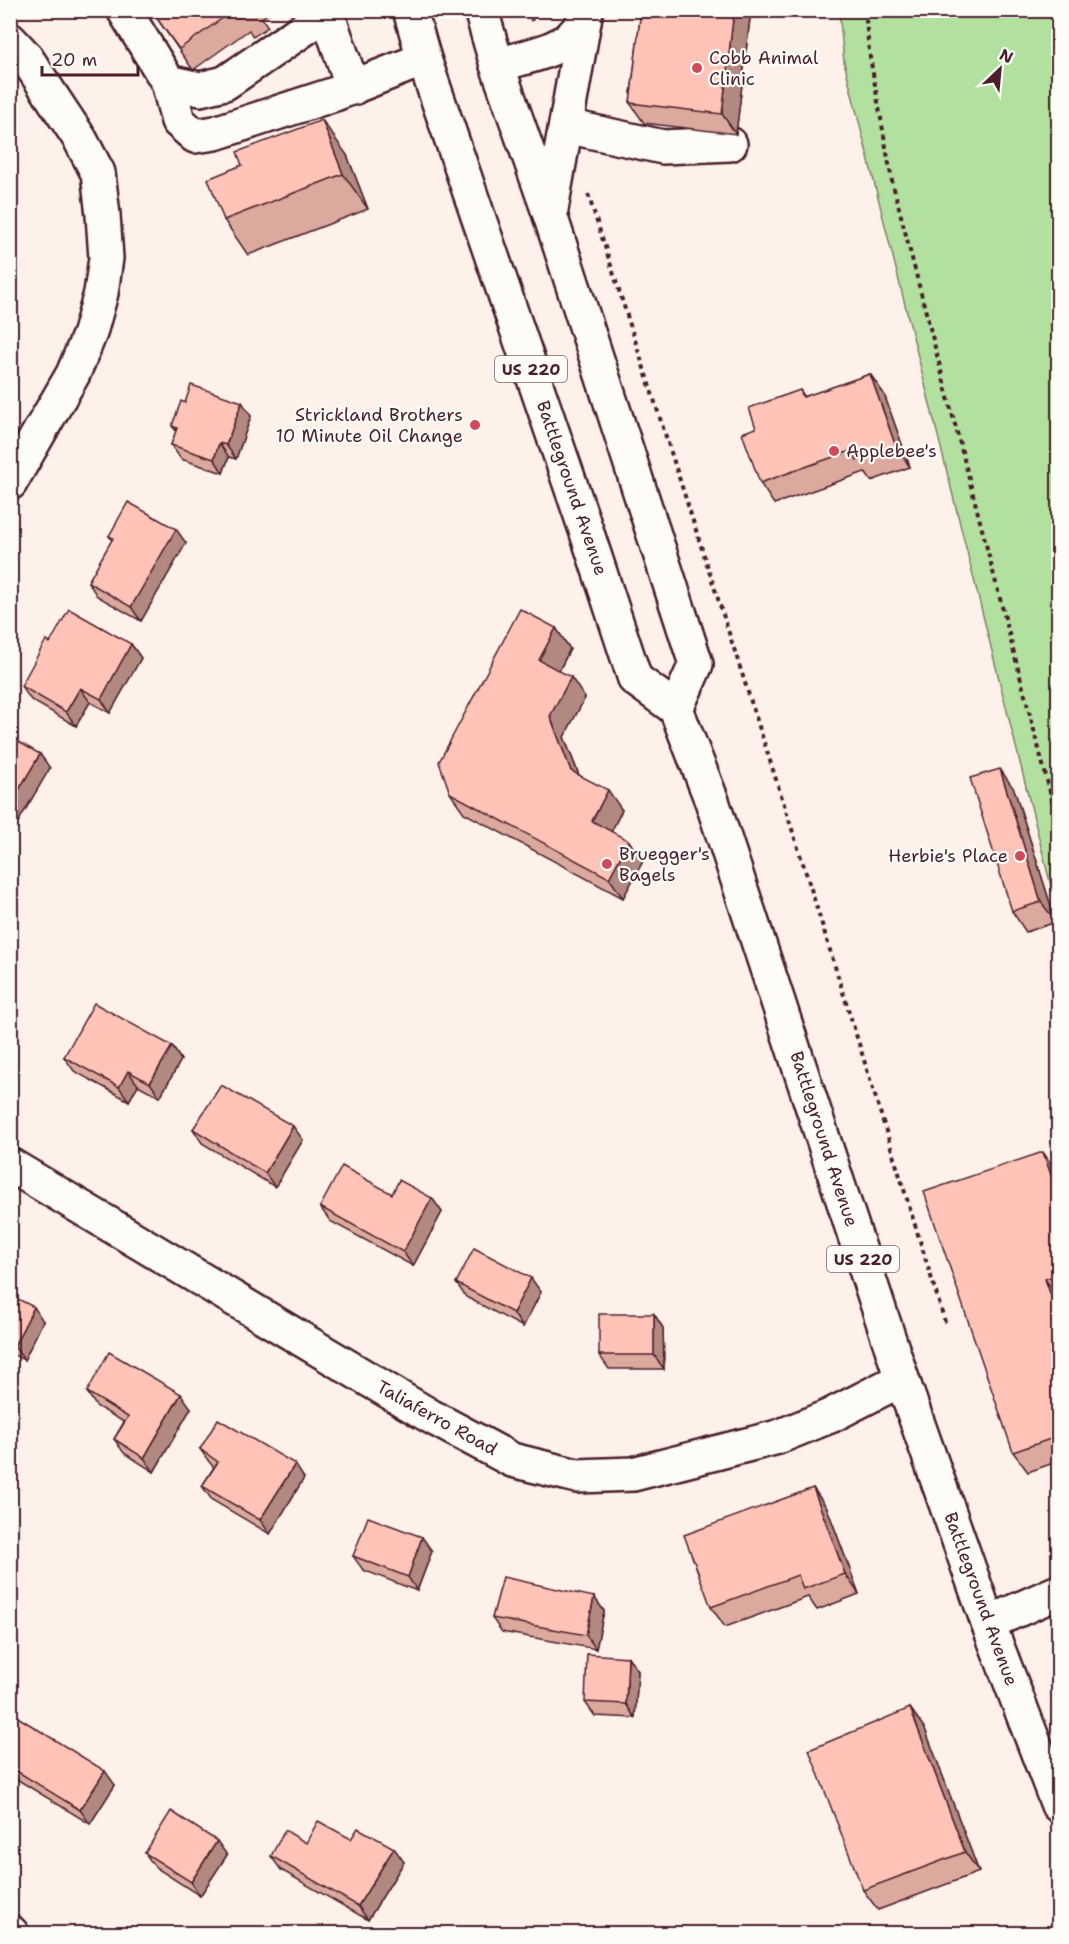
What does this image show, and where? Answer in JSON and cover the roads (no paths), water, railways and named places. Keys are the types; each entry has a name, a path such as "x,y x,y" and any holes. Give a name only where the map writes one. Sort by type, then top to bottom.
{"main road":[{"name":"Battleground Avenue","path":"410,10 424,59 635,679 676,710 716,812 902,1379 988,1623 1059,1805"},
{"name":"US 220","path":"481,10 497,65 550,215 696,664 676,710"},
{"path":"128,12 168,82 178,121 195,136 215,133 353,88 424,59"},
{"path":"168,82 200,89 225,83 326,12 353,88"},
{"path":"497,65 542,52 571,37 585,16"},
{"path":"550,215 585,16"},
{"path":"10,40 25,56 80,139 98,173 106,258 101,293 90,333 73,374 10,483"},
{"path":"566,126 663,147 730,144"},
{"name":"Taliaferro Road","path":"10,1165 430,1416 512,1460 577,1476 633,1474 778,1437 830,1416 902,1379"},
{"path":"988,1623 1059,1592"}],"place":[{"name":"Cobb Animal Clinic","path":"697,68"},
{"name":"Strickland Brothers 10 Minute Oil Change","path":"475,425"},
{"name":"Applebee's","path":"834,451"},
{"name":"Herbie's Place","path":"1020,856"},
{"name":"Bruegger's Bagels","path":"607,864"}]}
